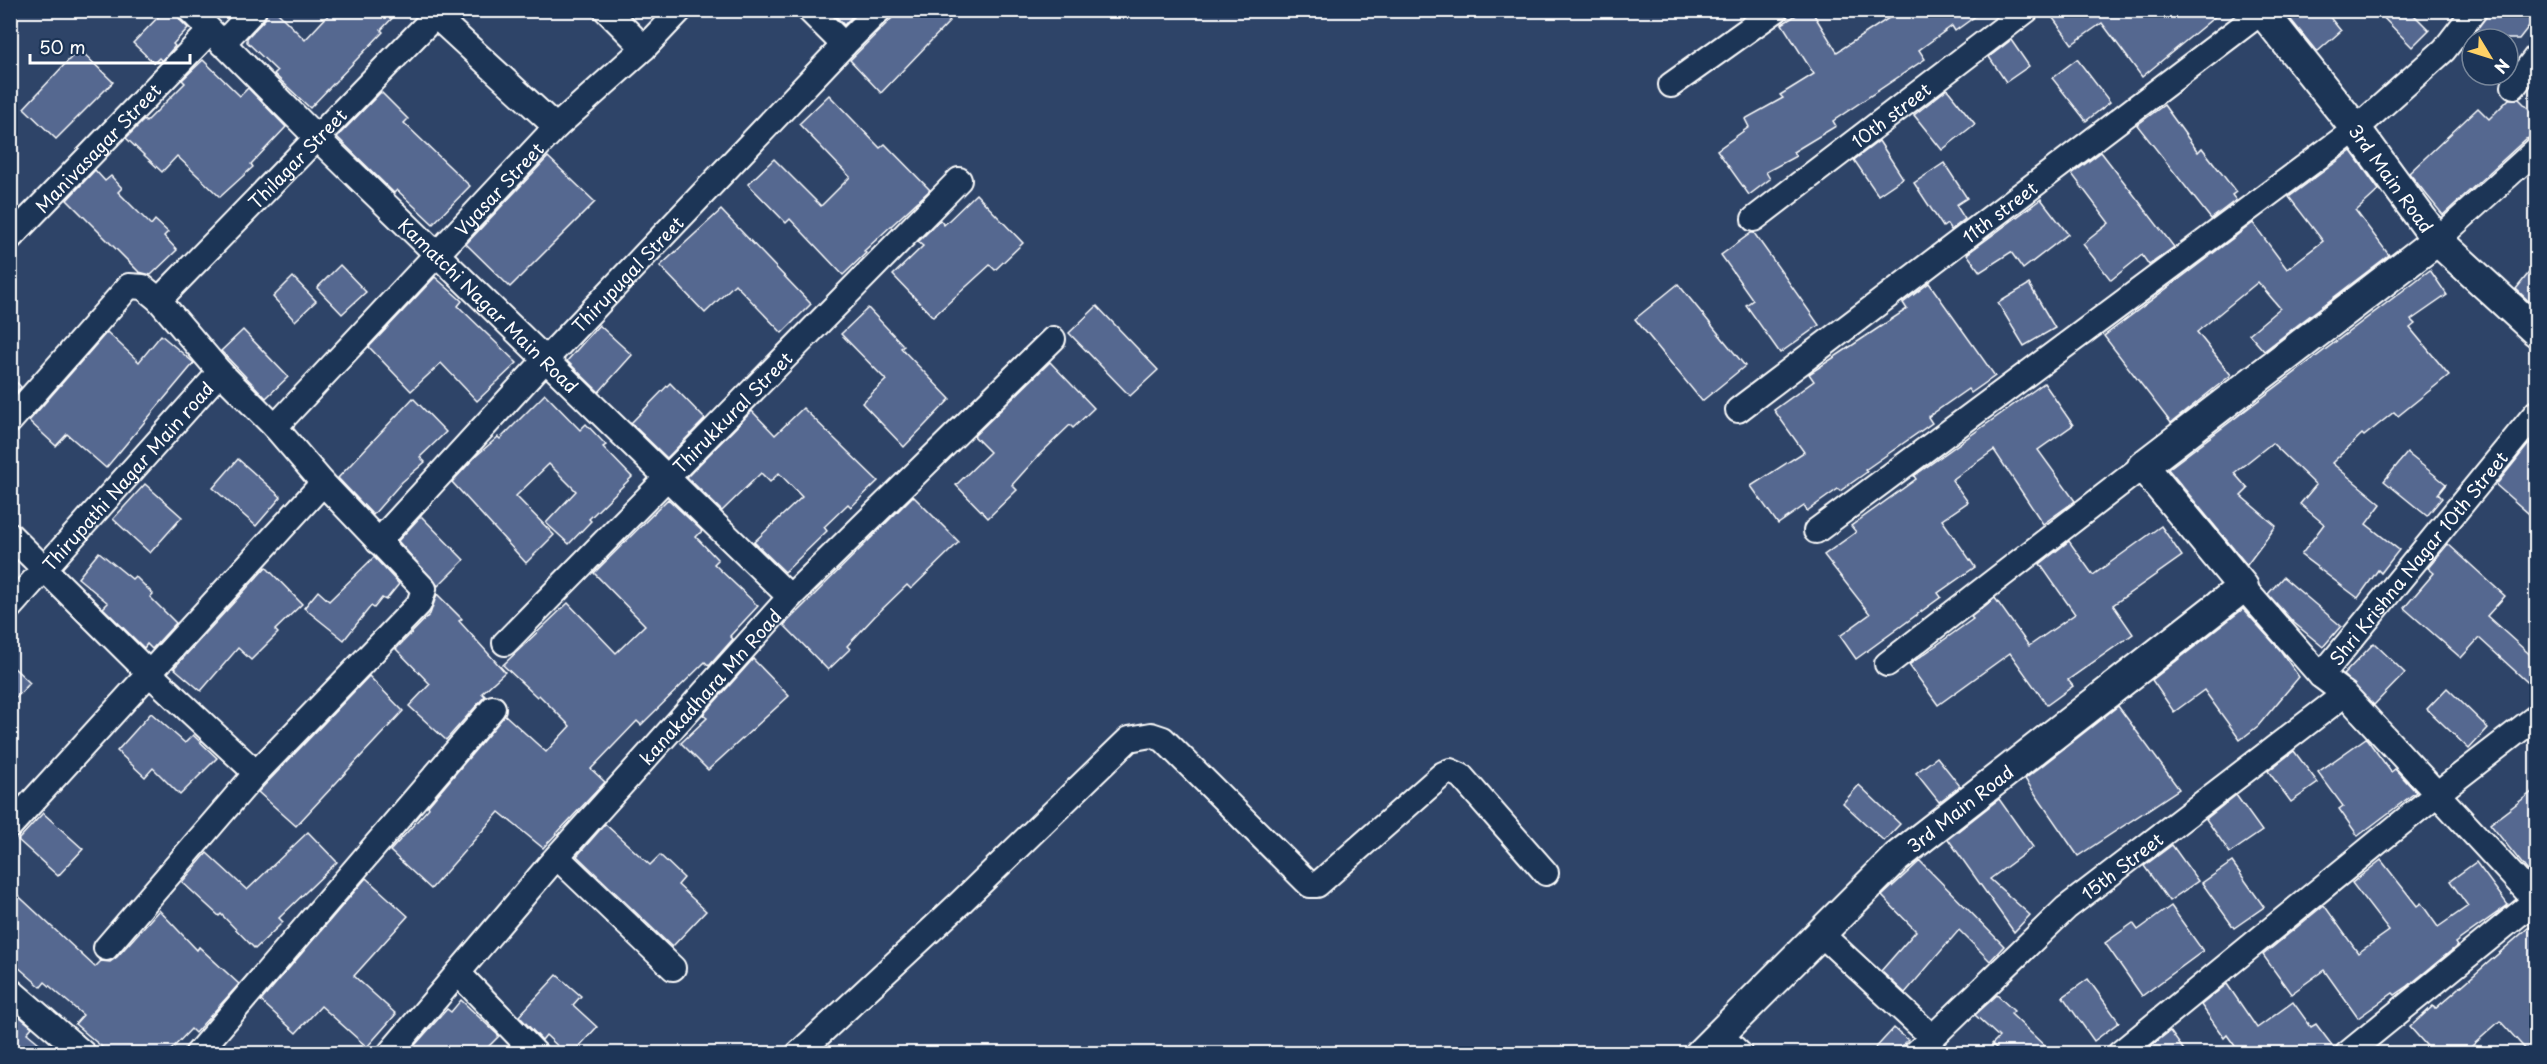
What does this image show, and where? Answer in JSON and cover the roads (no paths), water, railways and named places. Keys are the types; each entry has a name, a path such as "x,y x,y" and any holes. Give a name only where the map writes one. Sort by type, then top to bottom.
{"street":[{"name":"Kamatchi Nagar Main Road","path":"190,10 435,254 790,597"},
{"name":"Manivasagar Street","path":"10,238 216,37 254,10"},
{"path":"606,10 644,48"},
{"name":"Vyasar Street","path":"275,427 556,127 644,48 680,10"},
{"path":"809,10 844,45"},
{"name":"Thirupugal Street","path":"378,542 546,360 879,10"},
{"path":"1671,86 1776,10"},
{"name":"10th street","path":"1755,219 2027,10"},
{"path":"1816,531 2356,129 2444,50 2475,10"},
{"name":"3rd Main Road","path":"2263,11 2356,129 2437,240 2536,332"},
{"name":"11th street","path":"1738,410 2263,11"},
{"path":"432,14 556,127"},
{"name":"Thilagar Street","path":"159,300 432,14"},
{"path":"2520,78 2536,57"},
{"path":"1887,664 2437,240 2536,150"},
{"name":"Thirukkural Street","path":"505,644 959,180"},
{"path":"10,421 129,286 143,287 159,300 220,372 275,427 378,542 419,581 424,595 419,604 256,773 106,948"},
{"name":"kanakadhara Mn Road","path":"389,1053 557,857 790,597 1053,339"},
{"name":"Thirupathi Nagar Main road","path":"10,607 220,372"},
{"name":"Shri Krishna Nagar 10th Street","path":"2321,675 2536,413"},
{"path":"2144,466 2243,587 2321,675 2345,694 2536,900 2347,1053"},
{"path":"10,826 323,483"},
{"path":"10,535 43,571 256,773"},
{"name":"3rd Main Road","path":"1720,1047 1820,933 1897,857 2243,587"},
{"name":"15th Street","path":"1915,1053 2066,908 2345,694"},
{"path":"197,1053 493,708"},
{"path":"2119,1053 2438,793 2536,717"},
{"path":"798,1053 959,904 1129,739 1151,735 1163,739 1310,885 1317,885 1443,774 1450,771 1461,776 1546,873"},
{"path":"557,857 673,968"},
{"path":"1820,933 1932,1036"},
{"path":"458,973 536,1053"},
{"path":"10,990 84,1053"}]}
